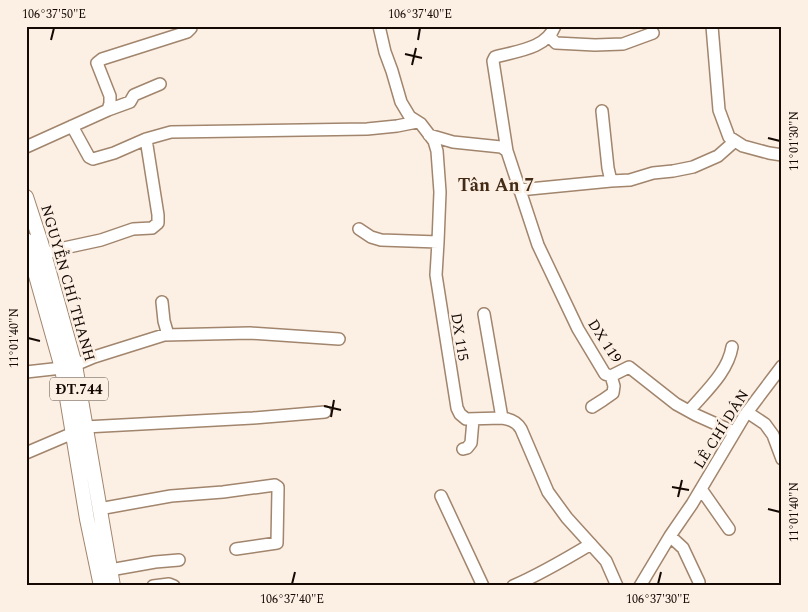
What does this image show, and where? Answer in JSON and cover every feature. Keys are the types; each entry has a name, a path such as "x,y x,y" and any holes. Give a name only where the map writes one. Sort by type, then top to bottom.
{"main road":[{"name":"NGUYỄN CHÍ THANH","path":"26,197 44,254 68,366 79,430 88,519 100,586"},
{"name":"NGUYỄN CHÍ THANH","path":"26,240 68,366"},
{"name":"NGUYỄN CHÍ THANH","path":"79,430 99,509 113,586"}],"street":[{"path":"108,110 110,96 96,63 186,32 191,26"},
{"name":"DX 115","path":"379,26 401,102 410,118 420,124 434,141 437,151 440,192 436,274 456,408 466,419 473,420"},
{"path":"712,26 719,110 729,137 743,146 782,155"},
{"path":"552,31 556,43 595,45 623,44 653,34"},
{"name":"DX 119","path":"552,31 546,40 534,46 495,57 493,61 507,151 538,245 578,329 605,374 611,376 629,367 676,404 734,432"},
{"path":"26,147 130,102 134,95 160,84"},
{"path":"602,111 611,181"},
{"path":"72,126 91,159 114,153 164,133 178,131 367,129 417,122"},
{"path":"429,135 453,142 501,147 507,151"},
{"path":"44,254 101,240 133,229 152,228 158,223 146,139"},
{"path":"519,190 630,180 653,173 693,167 718,156 735,141"},
{"path":"359,229 371,237 381,240 438,242"},
{"path":"162,302 168,335"},
{"path":"484,314 502,418"},
{"path":"26,372 68,366 168,335 250,333 339,339"},
{"path":"689,411 716,380 729,358 732,347"},
{"name":"LÊ CHÍ DÂN","path":"640,586 734,432 782,366"},
{"path":"592,407 613,393 614,386 611,376"},
{"path":"26,453 79,430 125,424 325,412"},
{"path":"747,412 766,424 773,435 782,459"},
{"path":"463,449 467,448 470,443 473,420 502,418 518,424 522,429 548,492 567,518 606,561 617,586"},
{"path":"99,509 170,496 223,492 275,485 278,487 277,543 236,549"},
{"path":"701,488 729,529"},
{"path":"441,496 483,586"},
{"path":"670,536 683,548 699,582"},
{"path":"513,586 560,563 591,544"},
{"path":"110,570 179,560"},
{"path":"153,586 170,584 174,586"}],"district":[{"name":"Tân An 7","path":"496,185"}]}
